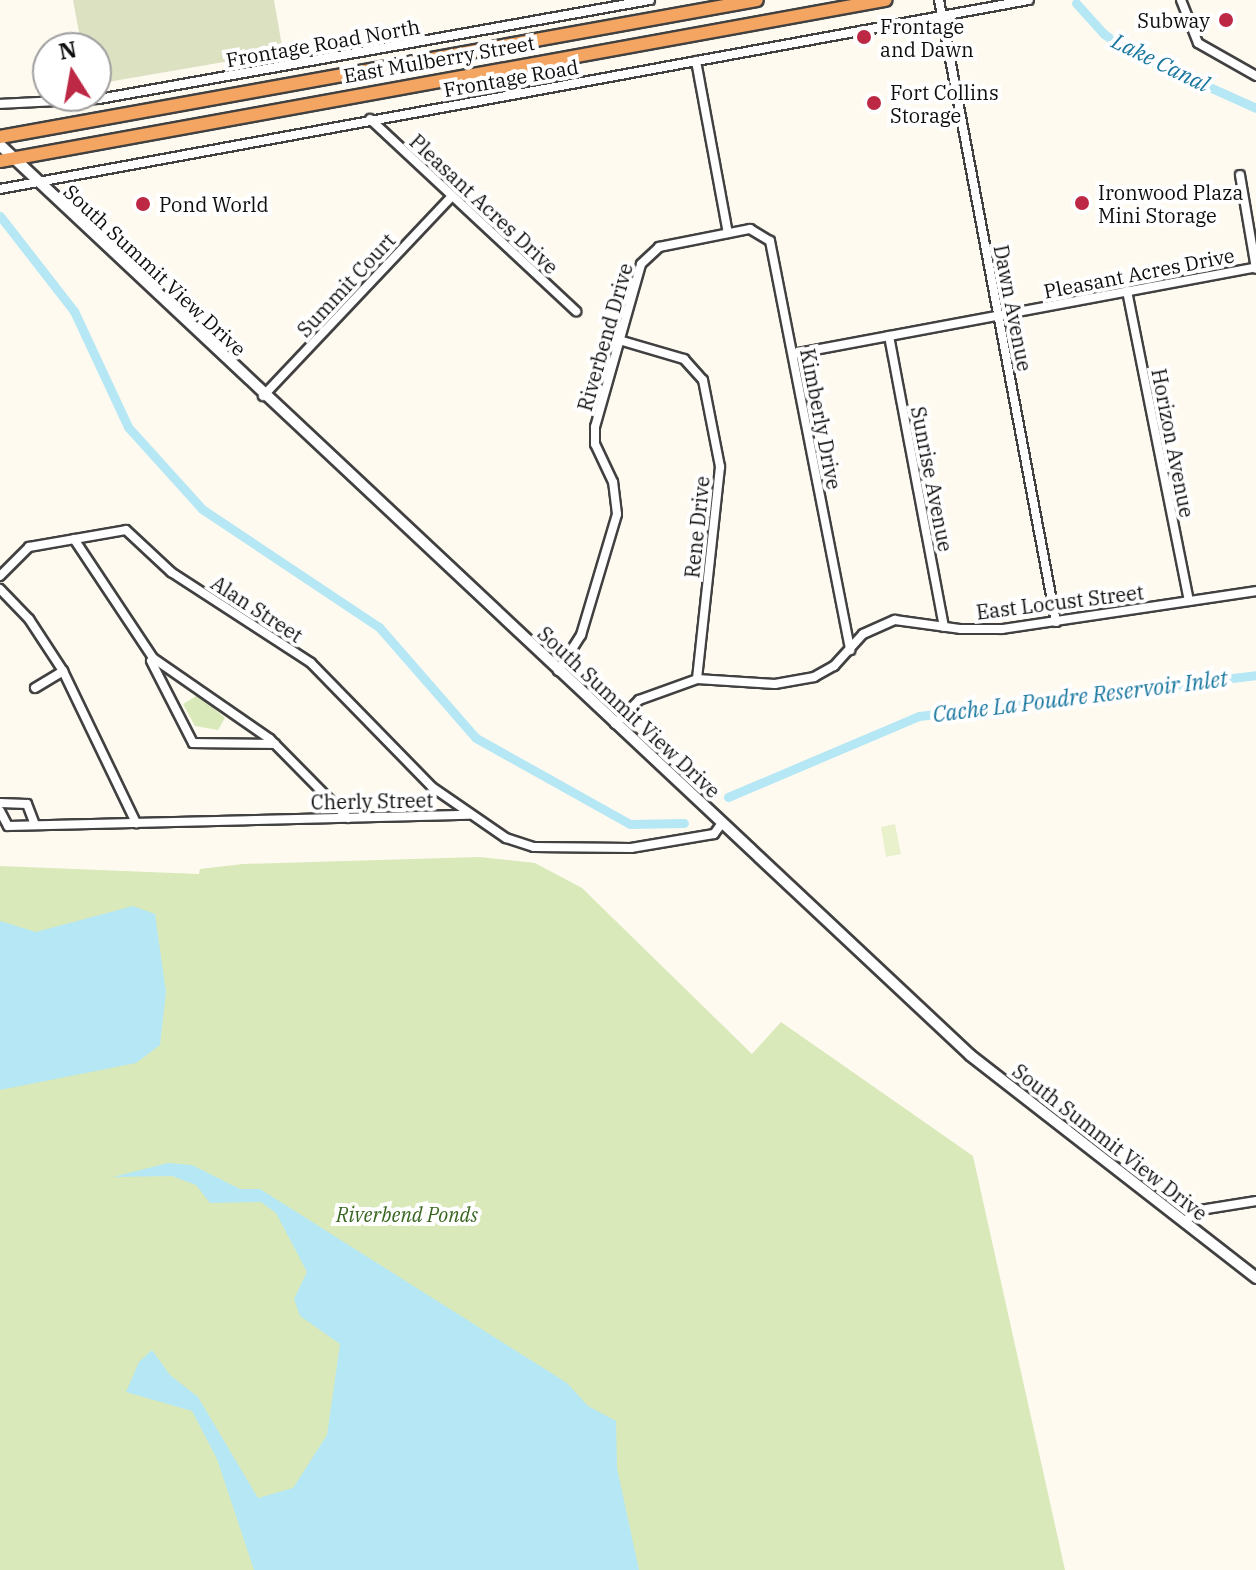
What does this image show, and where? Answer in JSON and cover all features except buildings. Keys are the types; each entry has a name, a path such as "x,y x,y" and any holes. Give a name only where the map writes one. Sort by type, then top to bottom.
{"highway":[{"name":"East Mulberry Street","path":"0,137 757,0"},
{"name":"East Mulberry Street","path":"6,160 885,0"}],"street":[{"name":"Frontage Road North","path":"0,104 99,99 650,0"},
{"name":"Dawn Avenue","path":"939,0 1056,622"},
{"name":"Frontage Road","path":"0,189 35,180 1029,0"},
{"path":"1181,0 1198,43 1256,76"},
{"path":"696,61 728,233"},
{"name":"Pleasant Acres Drive","path":"370,119 576,311"},
{"name":"South Summit View Drive","path":"0,145 6,160 35,180 970,1055 1256,1278"},
{"path":"1240,175 1256,268"},
{"name":"Summit Court","path":"263,396 452,196"},
{"name":"Kimberly Drive","path":"728,233 756,229 770,241 850,650"},
{"name":"Riverbend Drive","path":"558,671 581,635 617,514 613,482 594,437 645,257 659,247 728,233"},
{"name":"Pleasant Acres Drive","path":"793,354 1256,268"},
{"name":"Horizon Avenue","path":"1127,291 1189,601"},
{"name":"Sunrise Avenue","path":"889,336 944,627"},
{"name":"Rene Drive","path":"619,340 684,359 703,380 720,467 697,679"},
{"name":"Alan Street","path":"0,576 21,550 126,530 171,572 311,663 432,787 469,815"},
{"path":"74,539 142,646 193,743 275,744"},
{"path":"0,589 29,619 63,671 136,823"},
{"name":"East Locust Street","path":"615,724 639,700 697,679 791,683 823,673 873,627 895,620 944,627 992,629 1256,591"},
{"path":"142,646 275,744 348,818"},
{"path":"35,688 63,671"},
{"path":"0,803 27,804 35,825"},
{"path":"469,815 506,838 567,849 631,848 714,834 722,823"},
{"name":"Cherly Street","path":"3,819 35,825 469,815"},
{"path":"1185,1223 1194,1211 1256,1201"}],"green space":[{"path":"73,0 274,0 283,52 112,81 112,32 79,32"},
{"path":"198,695 225,718 218,730 195,726 183,704"},
{"path":"895,824 901,854 886,857 881,827"},
{"name":"Riverbend Ponds","path":"479,857 535,863 582,888 752,1054 781,1022 973,1156 1065,1570 0,1570 0,866 199,874 200,869 243,864"}],"water":[{"path":"133,906 155,914 166,992 160,1045 136,1063 0,1090 0,921 36,932"},
{"path":"168,1163 192,1165 240,1189 260,1189 567,1383 588,1406 616,1421 617,1468 639,1570 254,1570 217,1459 192,1411 126,1392 139,1362 152,1350 170,1375 198,1397 258,1498 293,1488 327,1435 340,1344 300,1316 294,1299 307,1272 276,1213 261,1202 210,1203 196,1185 172,1176 113,1177"}],"waterway":[{"name":"Lake Canal","path":"1076,3 1104,34 1127,50 1256,108"},
{"name":"Cache La Poudre Reservoir Inlet","path":"0,216 74,311 128,427 202,509 379,627 476,738 630,824 684,823"},
{"name":"Cache La Poudre Reservoir Inlet","path":"728,797 919,716 1256,675"}],"place":[{"name":"Subway","path":"1226,20"},
{"name":"Frontage and Dawn","path":"864,37"},
{"name":"Fort Collins Storage","path":"874,103"},
{"name":"Ironwood Plaza Mini Storage","path":"1082,203"},
{"name":"Pond World","path":"143,204"}]}
